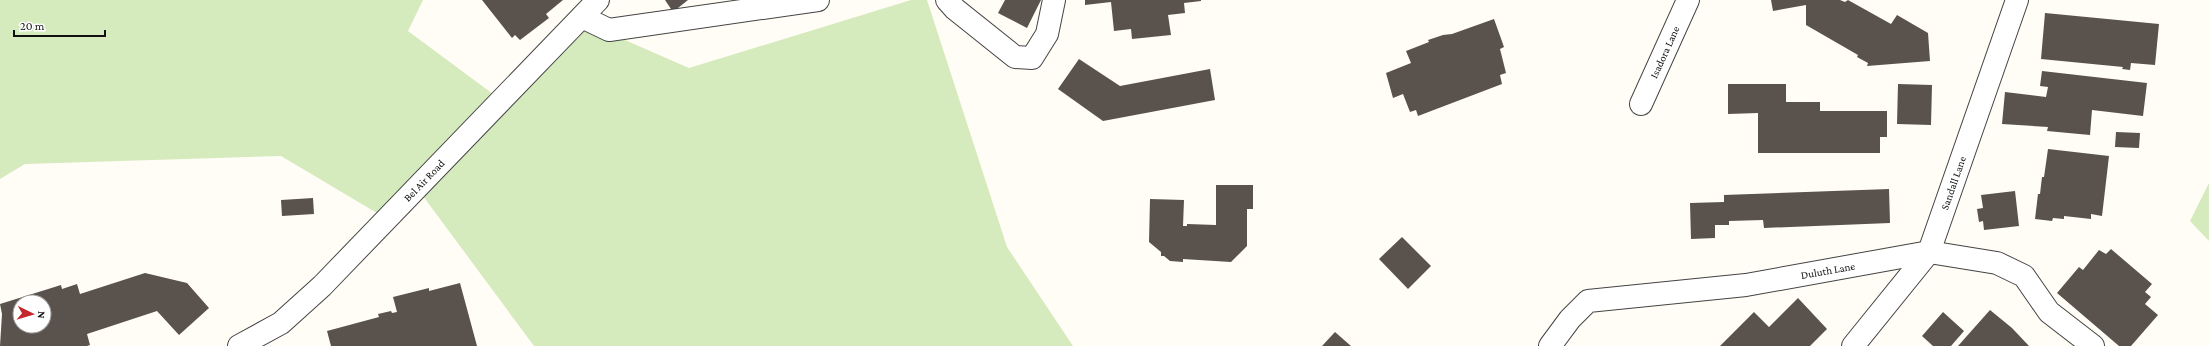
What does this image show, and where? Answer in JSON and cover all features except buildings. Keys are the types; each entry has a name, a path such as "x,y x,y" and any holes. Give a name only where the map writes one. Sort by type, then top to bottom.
{"street":[{"name":"Bel Air Road","path":"239,346 281,322 322,286 598,0"},
{"path":"582,17 609,30 818,0"},
{"path":"947,0 955,9 1015,58 1032,58 1047,34 1054,0"},
{"name":"Isadora Lane","path":"1641,104 1688,0"},
{"name":"Sandall Lane","path":"1853,346 1929,252 2017,0"},
{"name":"Duluth Lane","path":"1550,346 1570,319 1588,301 1746,286 1929,252 1997,264 2024,276 2049,312 2093,346"}],"green space":[{"path":"0,0 423,0 408,31 501,100 579,20 689,68 911,0 927,0 1007,247 1073,346 534,346 417,188 387,219 281,156 25,164 0,179"},
{"path":"2209,183 2209,241 2190,221"}]}
